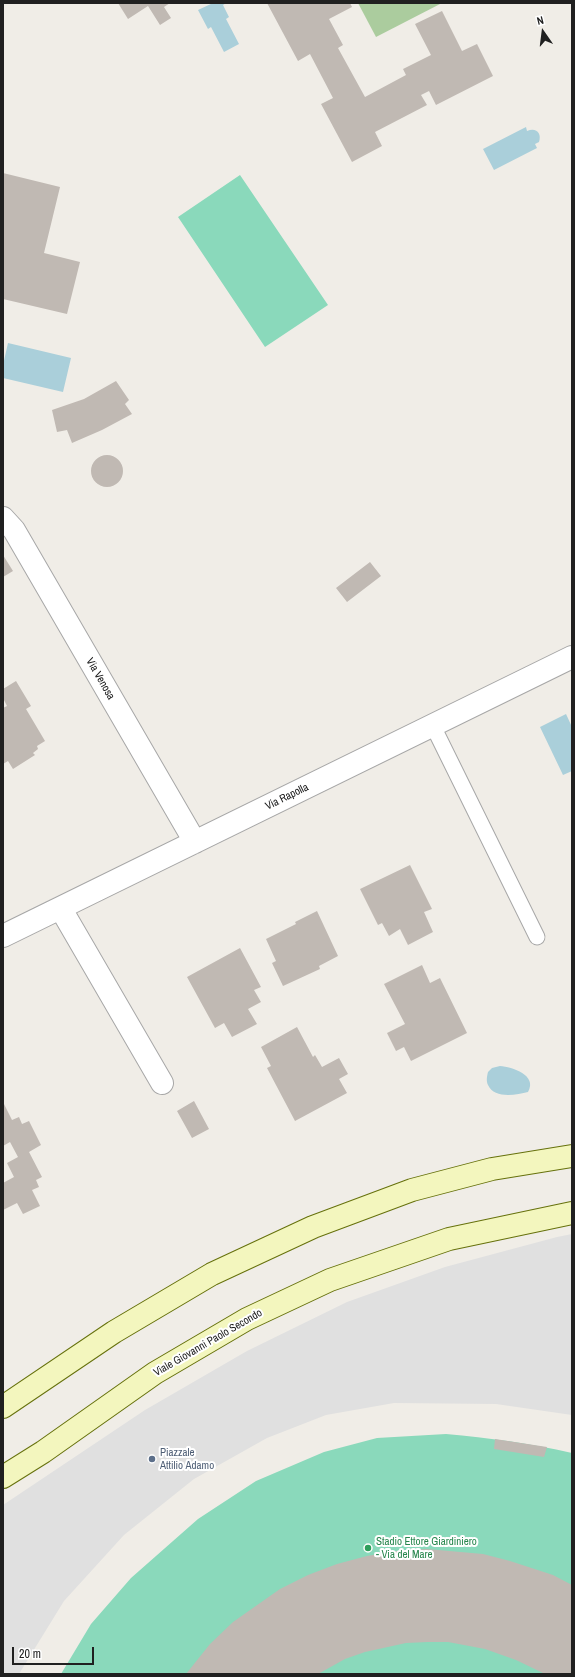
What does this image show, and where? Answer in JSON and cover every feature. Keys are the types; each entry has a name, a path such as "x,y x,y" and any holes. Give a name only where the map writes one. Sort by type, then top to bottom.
{"main road":[{"path":"3,1407 114,1332 212,1274 313,1227 412,1190 492,1170 572,1156"},
{"name":"Viale Giovanni Paolo Secondo","path":"3,1477 43,1452 155,1374 247,1319 330,1280 448,1239 572,1212"}],"street":[{"name":"Via Venosa","path":"3,518 14,530 195,842"},
{"name":"Via Rapolla","path":"3,936 572,657"},
{"path":"61,908 162,1083"}],"lane":[{"path":"433,726 537,937"}],"green space":[{"path":"358,3 442,3 376,37"},
{"path":"240,175 328,305 265,347 178,217"},
{"name":"Stadio Ettore Giardiniero - Via del Mare","path":"446,1434 509,1441 572,1453 572,1674 61,1674 91,1624 131,1578 198,1519 256,1481 324,1452 377,1438"}],"shaded area":[{"name":"Piazzale Attilio Adamo","path":"572,1234 572,1415 496,1404 394,1403 326,1415 267,1438 194,1479 124,1535 64,1601 19,1674 3,1674 3,1505 145,1410 247,1351 347,1302 445,1267"}],"water":[{"path":"213,3 226,3 223,5 229,17 226,19 239,44 224,52 211,27 208,29 198,10"},
{"path":"526,127 527,131 536,130 538,132 540,139 539,142 535,144 537,148 494,170 483,149"},
{"path":"8,343 71,358 63,392 3,378 3,365"},
{"path":"566,714 572,727 572,771 563,775 540,727"},
{"path":"500,1066 517,1070 527,1077 530,1081 528,1092 506,1095 495,1092 491,1089 487,1082 488,1072 492,1068"}],"building":[{"path":"118,3 170,3 164,7 171,18 160,25 148,6 128,19"},
{"path":"267,3 350,3 352,7 329,19 343,45 338,48 365,97 406,75 403,69 431,55 415,24 442,11 462,51 477,44 493,76 436,105 429,91 421,95 427,105 375,132 382,146 352,162 321,104 333,98 310,54 298,61"},
{"path":"3,173 60,187 44,253 80,262 67,314 3,299"},
{"path":"116,381 129,400 125,404 132,414 102,430 72,443 67,430 57,432 52,410 84,399"},
{"path":"104,455 110,455 120,462 123,471 122,477 116,484 110,487 104,487 94,480 91,474 91,468 98,458"},
{"path":"3,555 13,571 3,577"},
{"path":"370,562 381,576 347,602 336,588"},
{"path":"16,681 31,706 26,709 45,741 37,746 38,749 33,753 35,755 13,769 8,761 3,764 3,708 7,706 3,698 3,689"},
{"path":"410,865 432,909 424,912 433,932 408,945 400,929 389,936 382,923 378,925 360,889"},
{"path":"317,911 338,956 319,966 320,969 283,986 272,963 276,961 266,939 296,924 295,922"},
{"path":"240,948 261,987 254,990 261,1002 248,1009 257,1024 232,1037 224,1023 215,1028 187,977"},
{"path":"422,965 430,983 440,978 467,1033 411,1061 404,1047 396,1051 387,1033 405,1024 384,984"},
{"path":"297,1027 313,1057 315,1055 322,1067 339,1058 348,1074 339,1079 347,1093 295,1121 267,1068 271,1066 261,1047"},
{"path":"194,1101 209,1129 192,1138 177,1111"},
{"path":"4,1104 12,1120 19,1117 22,1124 29,1121 41,1145 29,1152 42,1177 36,1180 39,1187 32,1190 40,1206 23,1214 17,1203 3,1210 3,1183 14,1177 7,1163 18,1157 10,1142 3,1146"},
{"path":"495,1439 547,1447 544,1457 494,1449"},
{"path":"427,1549 483,1554 553,1575 572,1585 572,1674 545,1674 516,1660 485,1649 448,1642 428,1642 406,1643 365,1652 345,1659 318,1674 186,1674 210,1644 233,1622 280,1589 308,1575 337,1564 367,1556 396,1551"}],"place":[{"name":"Piazzale Attilio Adamo","path":"152,1459"},
{"name":"Stadio Ettore Giardiniero - Via del Mare","path":"368,1548"}]}
